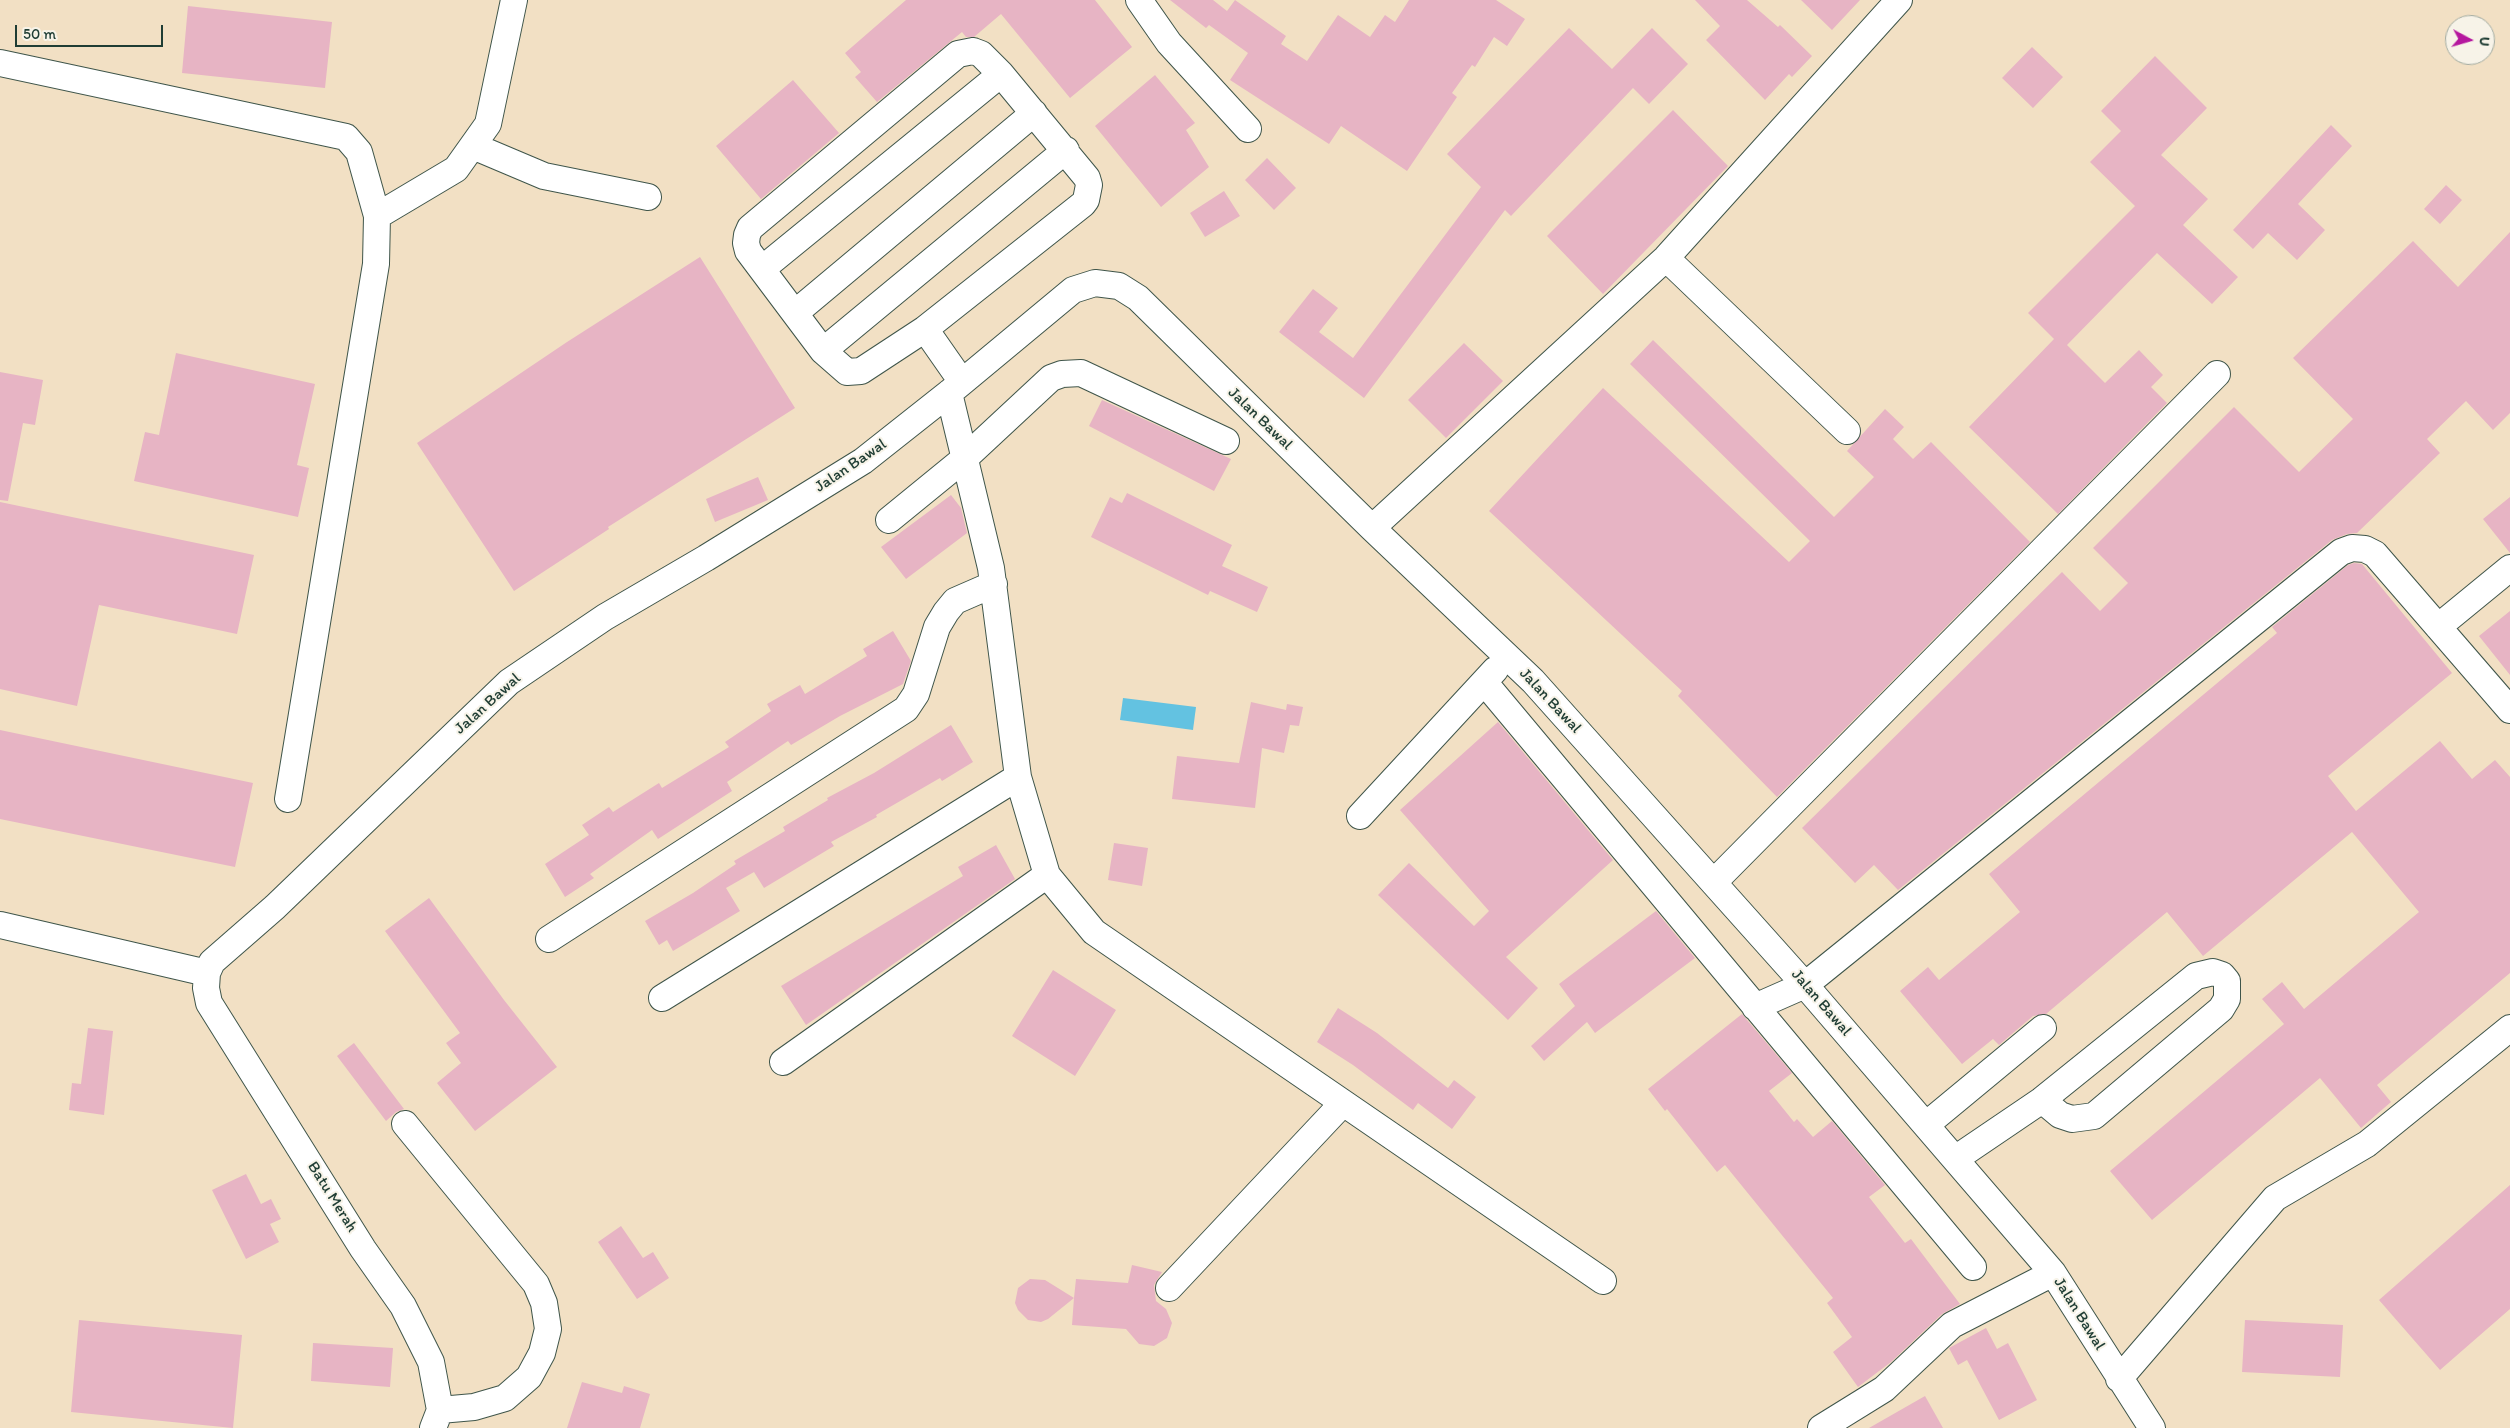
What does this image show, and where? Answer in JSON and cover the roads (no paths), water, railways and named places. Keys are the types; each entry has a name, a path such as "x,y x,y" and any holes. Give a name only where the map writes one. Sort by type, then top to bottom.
{"street":[{"path":"376,216 456,170 488,124 514,0"},
{"path":"1139,0 1168,43 1248,129"},
{"path":"1372,528 1666,258 1899,0"},
{"path":"973,51 981,54 1001,74 1066,150 1086,178 1089,184 1083,204 925,328 856,373 842,370 823,350 748,251 746,243 750,228 958,54 973,51"},
{"path":"0,63 346,137 359,152 376,216 376,264 288,800"},
{"path":"762,268 1001,74"},
{"path":"796,313 1034,113"},
{"path":"473,146 544,176 648,197"},
{"path":"823,350 1066,150"},
{"path":"1666,258 1847,431"},
{"name":"Jalan Bawal","path":"207,973 212,962 275,907 509,682 605,617 706,558 862,461 956,388 1074,290 1096,283 1119,286 1138,298 1372,528 1533,681 1805,985 1927,1124 2053,1273 2152,1428"},
{"path":"925,328 956,388 965,458 994,584 1018,777 1047,875 1094,932 1603,1281"},
{"path":"889,520 965,458 1051,378 1070,372 1081,373 1226,441"},
{"path":"1714,882 2216,374"},
{"path":"1755,1007 1805,985 2341,552 2352,548 2365,549 2375,554 2510,710"},
{"path":"2438,627 2510,568"},
{"path":"549,939 906,709 916,694 937,627 946,612 955,601 994,584"},
{"path":"1360,816 1485,683 1506,655"},
{"path":"1485,683 1973,1267"},
{"path":"662,998 1018,777"},
{"path":"783,1062 1047,875"},
{"path":"0,925 207,973"},
{"path":"1955,1159 2042,1100 2196,976 2213,972 2222,975 2227,981 2226,999 2220,1009 2094,1116 2072,1119 2060,1115 2042,1100"},
{"name":"Batu Merah","path":"207,973 208,1004 363,1249 403,1306 431,1362 437,1419"},
{"path":"1927,1124 2043,1028"},
{"path":"2120,1379 2275,1198 2367,1144 2510,1028"},
{"path":"1169,1288 1343,1103"},
{"path":"405,1124 536,1284 544,1303 548,1329 542,1353 529,1376 505,1398 437,1419"},
{"path":"1821,1428 1884,1389 1952,1325 2053,1273"}],"water":[{"path":"1123,698 1196,707 1193,730 1120,720"}]}
